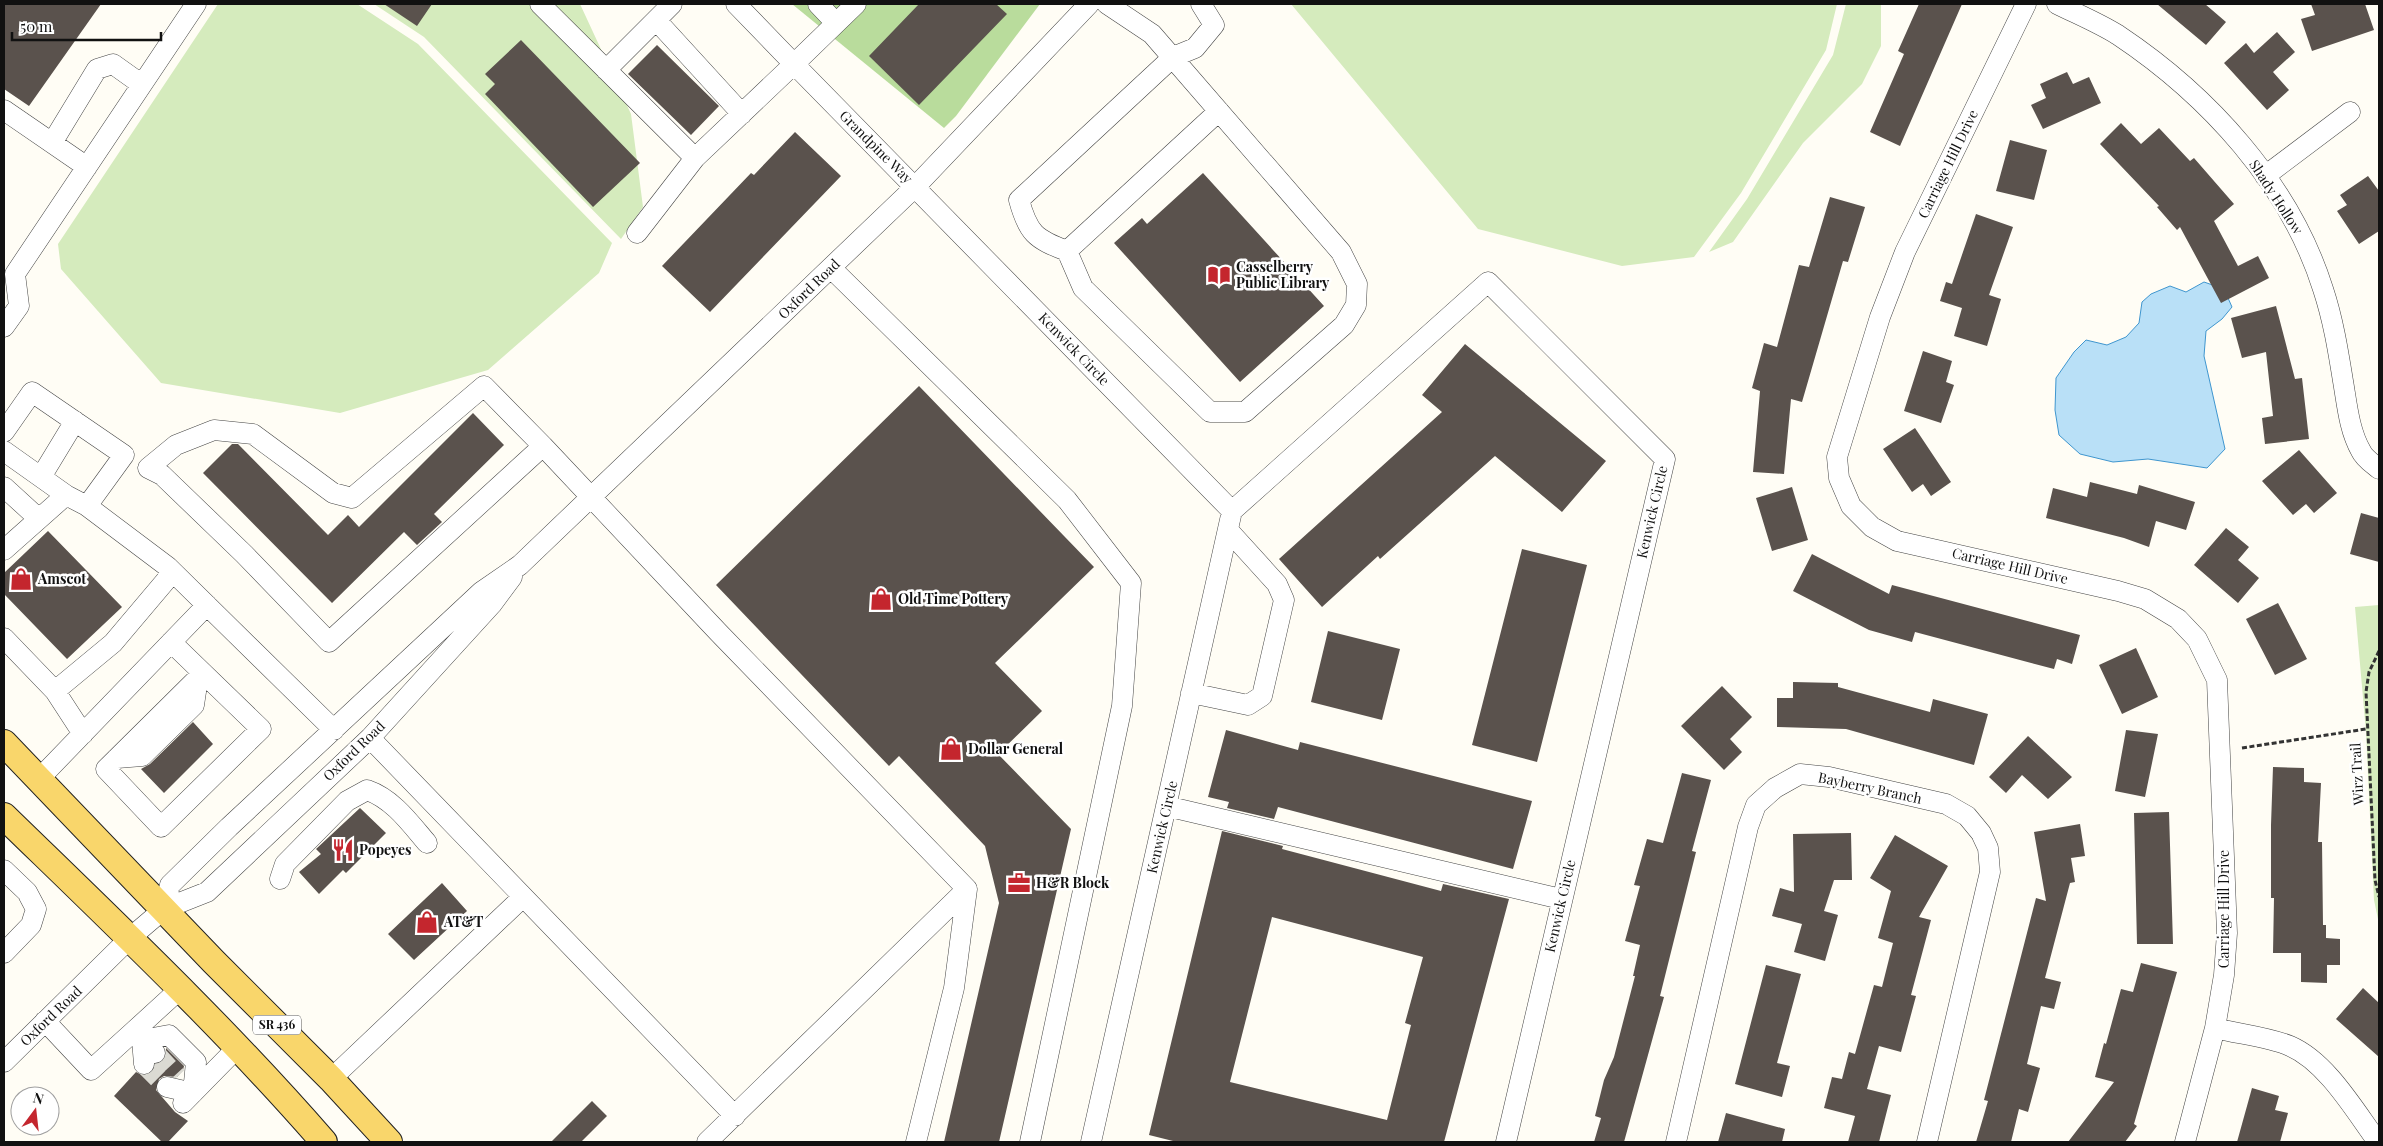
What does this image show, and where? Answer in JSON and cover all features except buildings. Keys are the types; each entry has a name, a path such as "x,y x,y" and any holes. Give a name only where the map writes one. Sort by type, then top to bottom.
{"main road":[{"name":"SR 436","path":"4,743 331,1079 389,1142"},
{"path":"4,816 180,988 283,1095 324,1142"}],"street":[{"path":"4,327 19,306 16,274 140,84 196,4"},
{"path":"540,4 695,158"},
{"path":"606,70 672,4"},
{"name":"Grandpine Way","path":"736,4 915,187"},
{"path":"818,4 836,23"},
{"path":"637,233 695,158 856,4"},
{"name":"Oxford Road","path":"164,909 170,884 481,592 520,565 591,498 915,187 1089,4"},
{"path":"1107,4 1152,34 1172,58 1341,252 1357,284 1356,305 1344,325 1245,412 1210,412 1083,288 1067,251 1040,240 1025,222 1019,200 1172,58 1194,48 1214,25 1201,4"},
{"name":"Carriage Hill Drive","path":"2026,4 1905,252 1880,317 1836,457 1839,478 1851,506 1872,527 1897,541 2118,591 2145,599 2178,619 2198,639 2217,680 2227,932 2224,975 2215,1028 2185,1142"},
{"name":"Shady Hollow","path":"2057,4 2116,35 2178,79 2226,126 2265,176 2301,233 2323,288 2337,342 2350,420 2361,452 2379,469"},
{"path":"656,20 742,114"},
{"path":"52,143 97,69 113,64 140,84"},
{"path":"4,110 87,167"},
{"path":"1067,251 1219,111"},
{"path":"2265,176 2350,112"},
{"name":"Kenwick Circle","path":"915,187 1232,511"},
{"path":"831,268 1067,500 1130,583 1122,706 1030,1142"},
{"name":"Kenwick Circle","path":"1097,1141 1166,806 1232,511 1488,282 1665,459 1561,899 1506,1142"},
{"path":"543,446 329,642 244,554 162,475 148,468 176,445 214,430 253,434 332,493 352,498 484,386 543,446 967,889"},
{"path":"4,432 32,392 124,455 87,506"},
{"path":"40,477 75,421"},
{"path":"4,451 66,495 87,506 173,572 334,730"},
{"path":"4,487 38,518"},
{"path":"4,550 66,495"},
{"path":"1192,693 1248,706 1262,696 1284,600 1277,584 1228,530"},
{"name":"Oxford Road","path":"4,1062 130,938 164,909 207,892 370,738 492,604 520,565"},
{"path":"54,691 113,643 173,572"},
{"path":"39,780 207,606"},
{"path":"4,638 54,691 83,734"},
{"path":"171,642 200,675 261,729 161,827 106,769 200,675"},
{"path":"370,738 735,1116"},
{"name":"Bayberry Branch","path":"1676,1142 1748,827 1756,805 1775,788 1800,774 1829,777 1946,804 1967,816 1981,833 1988,848 1990,872 1927,1142"},
{"path":"280,879 285,864 346,801 367,790 380,795 402,815 427,843"},
{"path":"1166,806 1561,899"},
{"path":"4,870 27,892 36,909 31,925 4,953"},
{"path":"707,1142 967,889"},
{"path":"916,1142 954,988 967,889"},
{"path":"331,1079 523,897"},
{"path":"144,1047 180,988"},
{"path":"45,1021 91,1070 169,1035 196,1062 188,1098"},
{"path":"2215,1028 2290,1046 2313,1059 2331,1079 2378,1142"},
{"path":"188,1098 237,1048"},
{"path":"172,1082 188,1098"}],"path":[{"name":"Wirz Trail","path":"2379,652 2369,672 2366,692 2366,729 2374,880 2379,897"},
{"path":"2242,748 2366,729"}],"green space":[{"path":"218,4 357,4 418,44 612,243 599,273 488,370 340,413 161,383 61,269 58,244"},
{"path":"374,4 580,4 631,114 643,207 621,239 424,37"},
{"path":"792,4 1040,4 956,116 944,128"},
{"path":"1291,4 1837,4 1826,50 1741,193 1694,257 1622,266 1478,229"},
{"path":"1846,4 1881,4 1881,46 1862,84 1803,143 1733,242 1709,252 1747,199 1833,55"},
{"path":"2379,605 2379,924 2374,900 2366,732 2355,607"}],"water":[{"path":"2204,282 2224,289 2232,307 2222,319 2206,331 2204,356 2225,449 2207,468 2148,459 2113,462 2080,454 2059,435 2055,410 2056,378 2074,352 2086,340 2107,345 2126,337 2139,323 2142,302 2151,294 2170,286 2186,292"}],"tunnel":[{"path":"155,1053 177,1077"},
{"path":"144,1064 167,1087"}],"place":[{"name":"Casselberry Public Library","path":"1219,275"},
{"name":"Amscot","path":"21,579"},
{"name":"Old Time Pottery","path":"881,599"},
{"name":"Dollar General","path":"951,749"},
{"name":"Popeyes","path":"343,850"},
{"name":"H&R Block","path":"1019,883"},
{"name":"AT&T","path":"427,922"}]}
